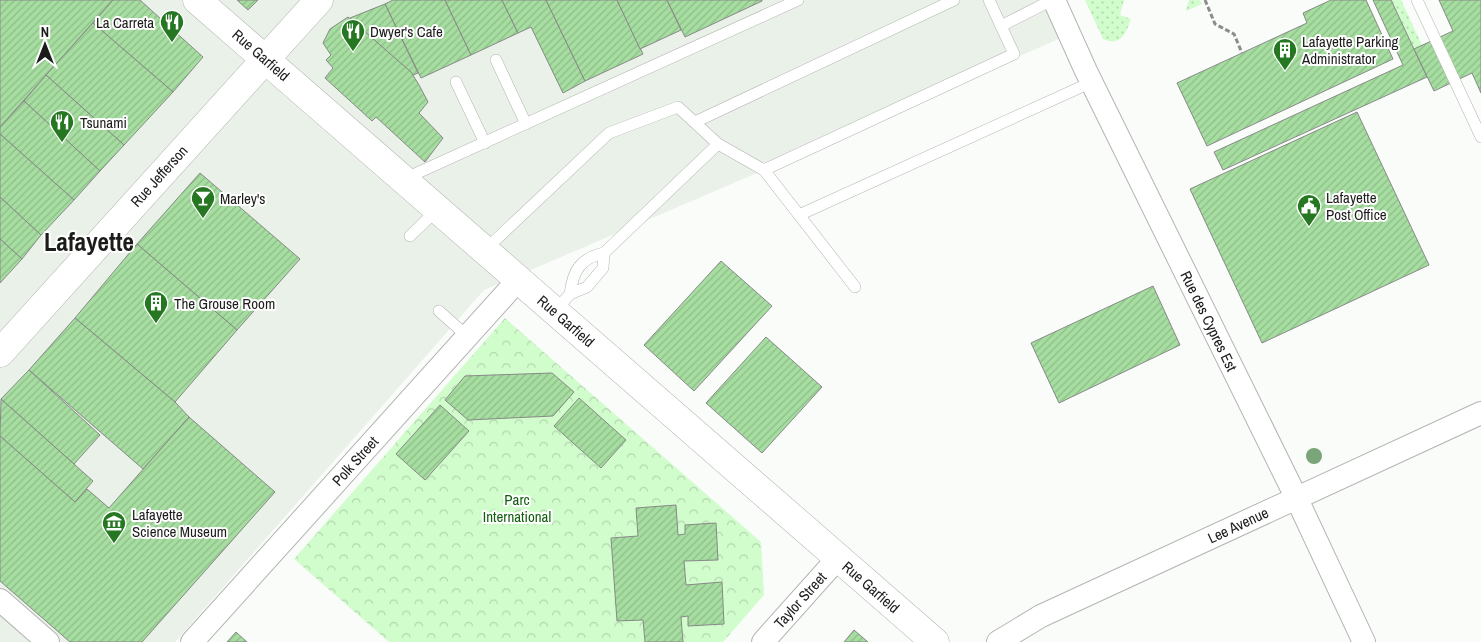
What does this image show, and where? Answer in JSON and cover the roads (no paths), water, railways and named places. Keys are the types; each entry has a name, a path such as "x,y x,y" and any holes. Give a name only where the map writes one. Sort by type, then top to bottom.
{"street":[{"name":"Rue Garfield","path":"197,0 518,279 563,302 838,558 935,642"},
{"name":"Rue Jefferson","path":"0,353 319,0"},
{"name":"Rue des Cypres Est","path":"1053,0 1296,497 1364,642"},
{"name":"Polk Street","path":"192,642 518,279"},
{"name":"Lee Avenue","path":"998,642 1041,616 1481,413"},
{"name":"Taylor Street","path":"763,642 838,558"},
{"path":"0,600 48,642"}],"lane":[{"path":"404,179 798,0"},
{"path":"695,122 954,0"},
{"path":"764,170 1014,54 989,0"},
{"path":"1001,26 1053,0"},
{"path":"1417,0 1481,137"},
{"path":"496,60 526,124"},
{"path":"456,82 485,143"},
{"path":"799,215 1092,82"},
{"path":"485,250 610,133 678,107 718,144 764,170 855,287"},
{"path":"563,302 572,275 589,256 604,253 718,144"},
{"path":"410,236 438,208"},
{"path":"563,302 588,287 603,268 604,253"},
{"path":"439,311 468,336"}],"place":[{"name":"La Carreta","path":"172,43"},
{"name":"Dwyer's Cafe","path":"353,52"},
{"name":"Lafayette Parking Administrator","path":"1285,71"},
{"name":"Tsunami","path":"62,143"},
{"name":"Marley's","path":"203,219"},
{"name":"Lafayette Post Office","path":"1309,227"},
{"name":"The Grouse Room","path":"156,324"},
{"name":"Lafayette Science Museum","path":"114,544"}],"district":[{"name":"Lafayette","path":"89,242"}],"park label":[{"name":"Parc International","path":"517,508"}]}
